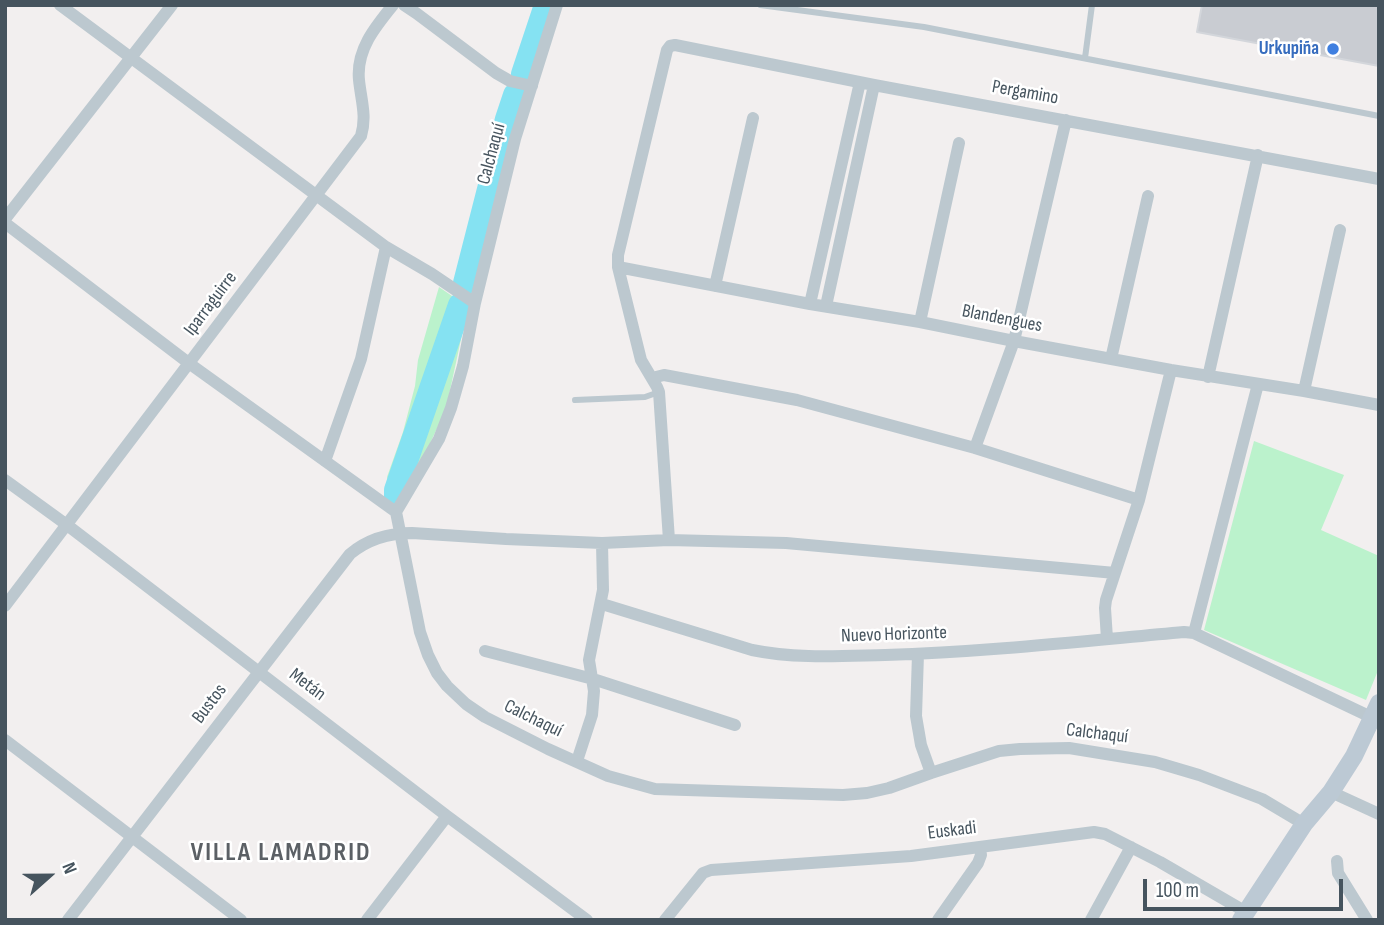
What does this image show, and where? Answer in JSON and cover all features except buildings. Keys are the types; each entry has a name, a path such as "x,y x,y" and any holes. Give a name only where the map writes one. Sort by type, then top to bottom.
{"street":[{"path":"60,5 386,247 475,303"},
{"path":"172,5 5,221 190,363 396,512"},
{"name":"Iparraguirre","path":"5,606 361,136 365,116 359,78 360,56 393,5"},
{"path":"404,5 419,9 496,73 510,81 532,86"},
{"name":"Calchaquí","path":"556,5 515,139 452,408 439,439 396,512 420,632 433,664 447,687 485,717 608,776 655,789 843,795 867,793 999,751 1069,748 1155,762 1199,775 1262,799 1304,824"},
{"name":"Pergamino","path":"618,267 618,255 667,50 675,45 1379,179"},
{"path":"810,304 860,82"},
{"path":"826,306 874,85"},
{"path":"715,286 753,118"},
{"path":"975,448 1014,341 1066,120"},
{"path":"920,322 960,143"},
{"path":"1208,376 1258,155"},
{"path":"1111,359 1148,196"},
{"path":"1304,391 1340,230"},
{"path":"325,461 361,359 386,247"},
{"path":"618,267 641,360 659,392 669,540"},
{"name":"Blandengues","path":"618,267 1171,370 1379,405"},
{"path":"1107,639 1105,608 1139,500 1171,370"},
{"path":"652,378 664,375 797,400 975,448 1139,500"},
{"path":"1243,916 1304,824 1331,792 1354,756 1376,710 1195,633 1258,384"},
{"name":"Metán","path":"5,480 587,920"},
{"name":"Bustos","path":"68,920 350,554 374,539 400,533 603,543 669,540 786,543 1115,573"},
{"path":"577,761 592,715 594,691 589,660 603,590 603,543"},
{"name":"Nuevo Horizonte","path":"601,604 771,654 918,654 1195,633"},
{"path":"485,651 593,679 735,725"},
{"path":"918,654 916,716 921,746 931,773"},
{"path":"5,740 241,920"},
{"path":"1331,792 1379,814"},
{"path":"367,920 447,816"},
{"name":"Euskadi","path":"665,920 704,873 710,870 911,856 1094,832 1105,834 1131,847 1243,916"},
{"path":"1091,920 1131,847"},
{"path":"938,920 978,863 980,848"},
{"path":"1337,862 1338,873 1367,920"}],"lane":[{"path":"760,5 924,27 1379,116"},
{"path":"828,14 831,5"},
{"path":"1085,58 1092,5"},
{"path":"575,400 645,397 659,392"}],"green space":[{"path":"439,287 465,305 466,316 446,409 427,450 399,496 390,497 387,477 403,432 415,386 418,360"},
{"path":"1254,441 1344,475 1321,530 1379,556 1379,668 1366,700 1204,630"}],"waterway":[{"path":"523,74 546,5"},
{"path":"465,283 515,95"},
{"path":"396,499 396,490 460,305"}],"place":[{"name":"Urkupiña","path":"1333,49"}],"district":[{"name":"VILLA LAMADRID","path":"281,853"}]}
